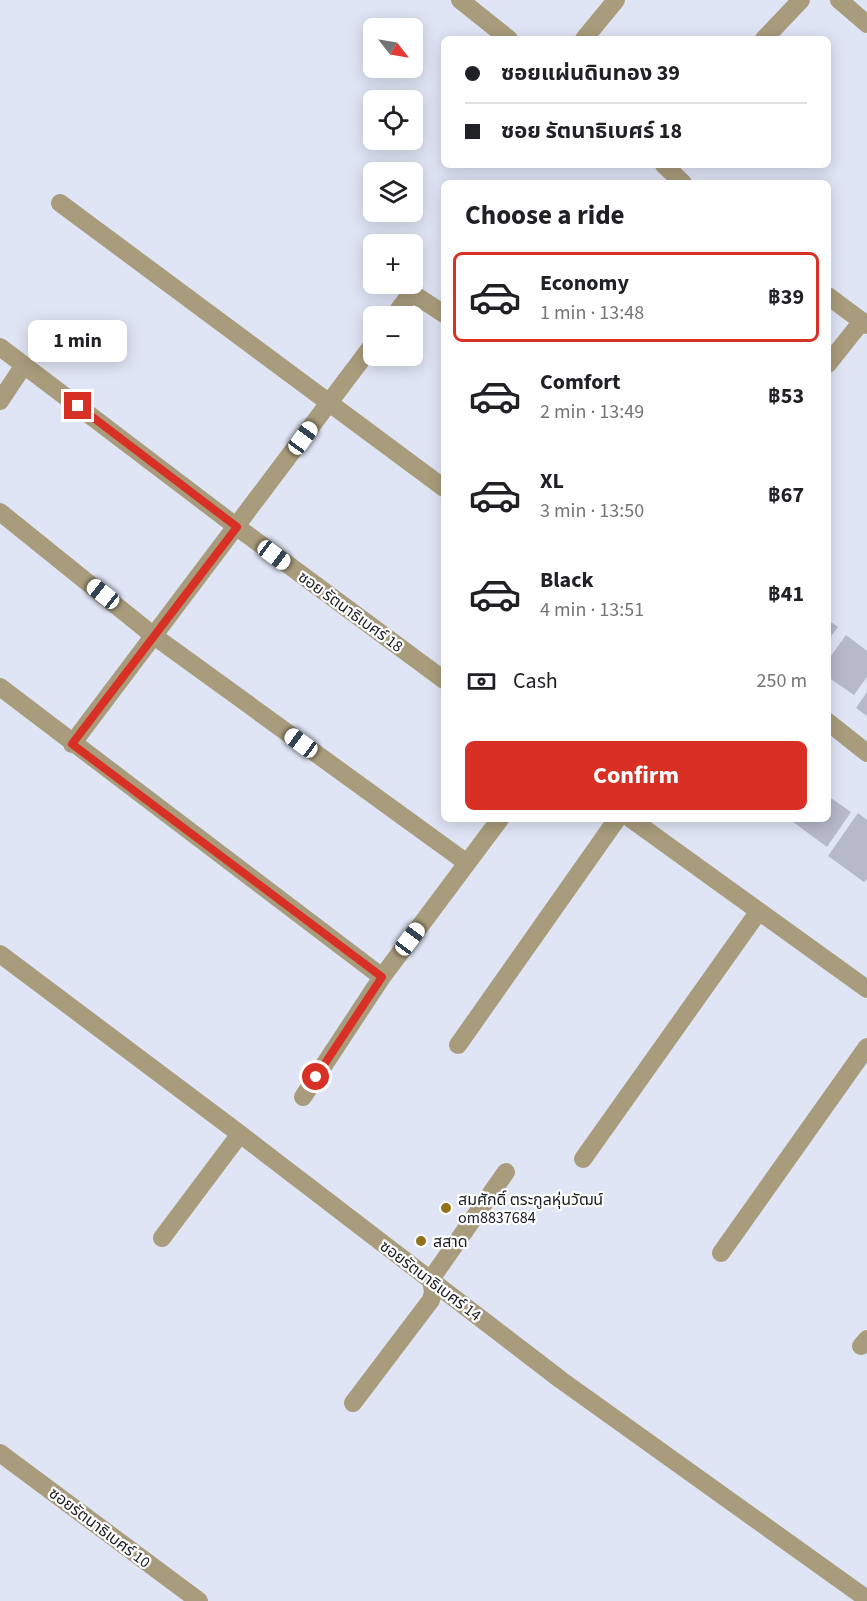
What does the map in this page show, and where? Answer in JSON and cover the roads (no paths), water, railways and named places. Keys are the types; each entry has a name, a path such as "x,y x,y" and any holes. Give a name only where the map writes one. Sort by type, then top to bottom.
{"street":[{"path":"460,0 505,36"},
{"path":"586,36 616,0"},
{"path":"767,36 801,0"},
{"path":"839,0 867,24"},
{"path":"667,168 681,180"},
{"path":"60,203 441,486"},
{"path":"402,306 409,296 415,295 441,313"},
{"path":"831,298 864,323 831,361"},
{"name":"ซอย รัตนาธิเบศร์ 18","path":"0,347 441,678"},
{"path":"72,744 363,357"},
{"path":"0,401 24,365"},
{"path":"0,512 154,636 467,863"},
{"path":"0,687 72,744 382,977"},
{"path":"831,724 867,753"},
{"path":"303,1097 382,977 498,822"},
{"path":"458,1045 615,822"},
{"path":"635,822 867,989"},
{"path":"583,1159 759,911"},
{"name":"ซอยรัตนาธิเบศร์ 14","path":"0,954 431,1279 561,1380 867,1599"},
{"path":"721,1253 867,1047"},
{"path":"162,1238 240,1134"},
{"path":"352,1403 432,1300 434,1292 431,1279 506,1172"},
{"name":"ซอยรัตนาธิเบศร์ 10","path":"0,1453 199,1601"}],"place":[{"name":"สมศักดิ์ ตระกูลหุ่นวัฒน์ om8837684","path":"446,1208"},
{"name":"สสาด","path":"421,1241"}]}
